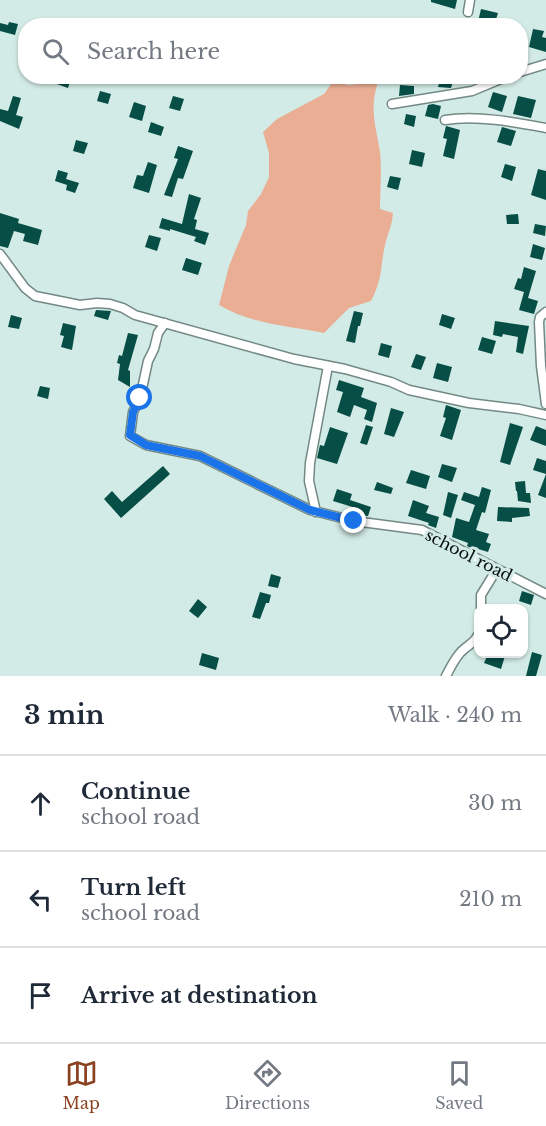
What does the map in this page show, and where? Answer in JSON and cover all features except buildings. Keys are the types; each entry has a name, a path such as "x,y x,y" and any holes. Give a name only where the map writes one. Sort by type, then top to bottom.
{"street":[{"path":"468,12 470,0"},
{"path":"528,70 546,64"},
{"path":"392,104 472,91 489,84"},
{"path":"444,120 477,119 546,128"},
{"path":"0,254 25,288 35,296 80,305 110,304 165,324 294,359 391,382 409,390 469,403 546,415"},
{"path":"546,312 540,317 539,322 546,404"},
{"name":"school road","path":"165,324 158,333 154,349 148,360 140,398 133,412 130,435 146,445 200,456 316,512 354,521 422,530 546,594"},
{"path":"316,512 309,481 310,463 328,366"},
{"path":"481,604 480,595 497,569"},
{"path":"446,676 457,656 467,645 474,642"}],"shaded area":[{"path":"331,84 377,84 374,109 381,159 380,209 393,213 379,279 371,301 349,308 324,333 257,320 219,305 229,266 246,225 248,211 261,194 269,177 269,153 263,132 277,119 324,94"}],"route":[{"path":"140,398 133,412 130,435 146,445 200,456 310,510 354,521"}]}
